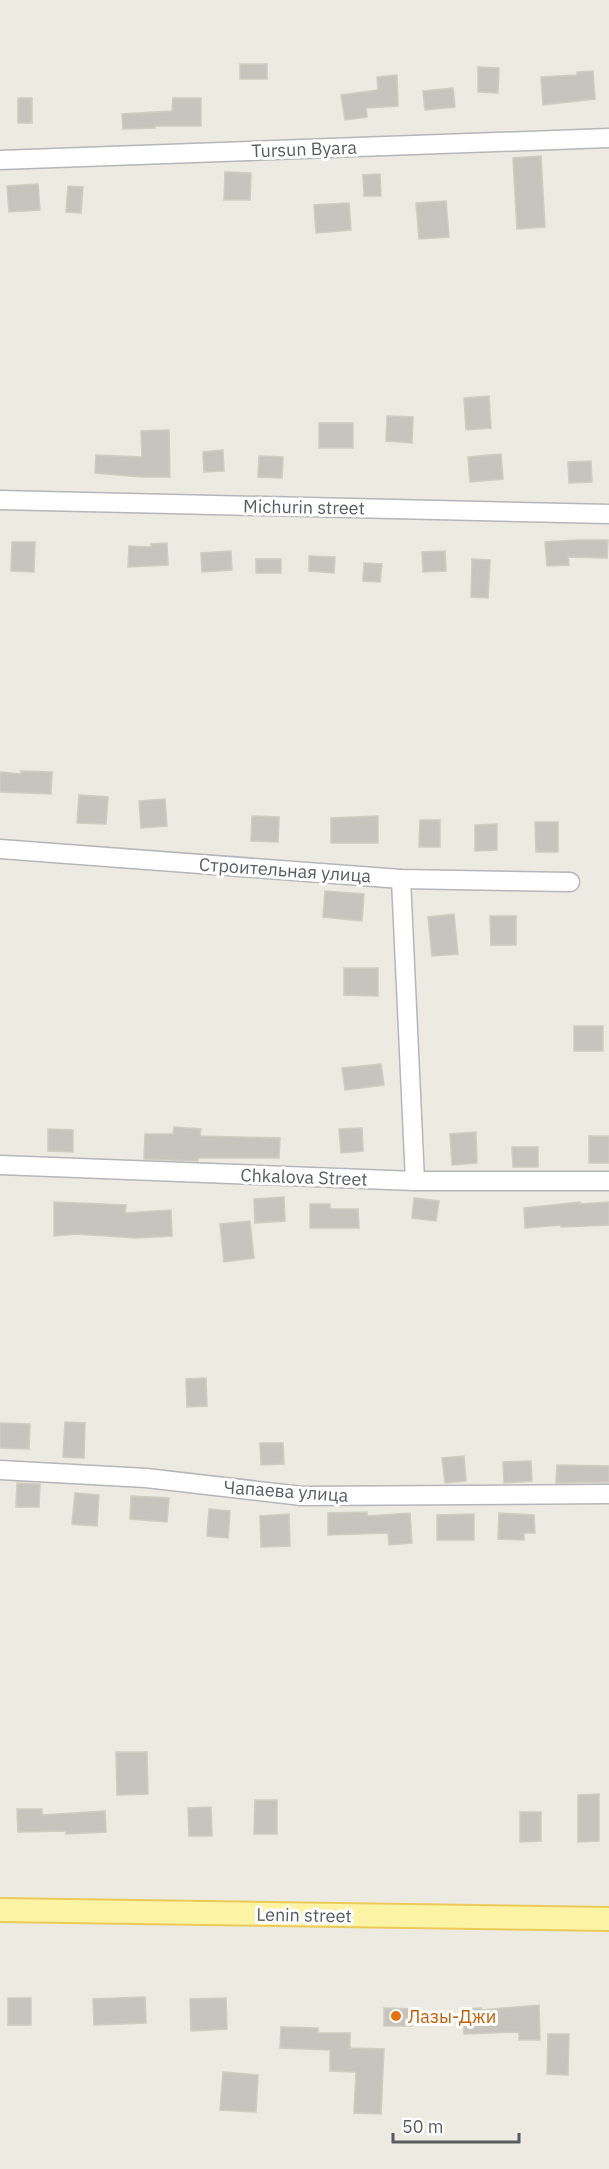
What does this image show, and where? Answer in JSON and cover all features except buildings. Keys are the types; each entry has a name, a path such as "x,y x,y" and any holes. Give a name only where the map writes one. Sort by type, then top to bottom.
{"main road":[{"name":"Lenin street","path":"0,1910 609,1919"}],"street":[{"name":"Tursun Byara","path":"0,160 609,138"},
{"name":"Michurin street","path":"0,500 609,514"},
{"name":"Строительная улица","path":"0,849 401,879 570,882"},
{"path":"401,879 415,1181"},
{"name":"Chkalova Street","path":"0,1165 415,1181 609,1181"},
{"name":"Чапаева улица","path":"0,1470 146,1478 302,1496 609,1494"}],"place":[{"name":"Лазы-Джи","path":"396,2016"}]}
